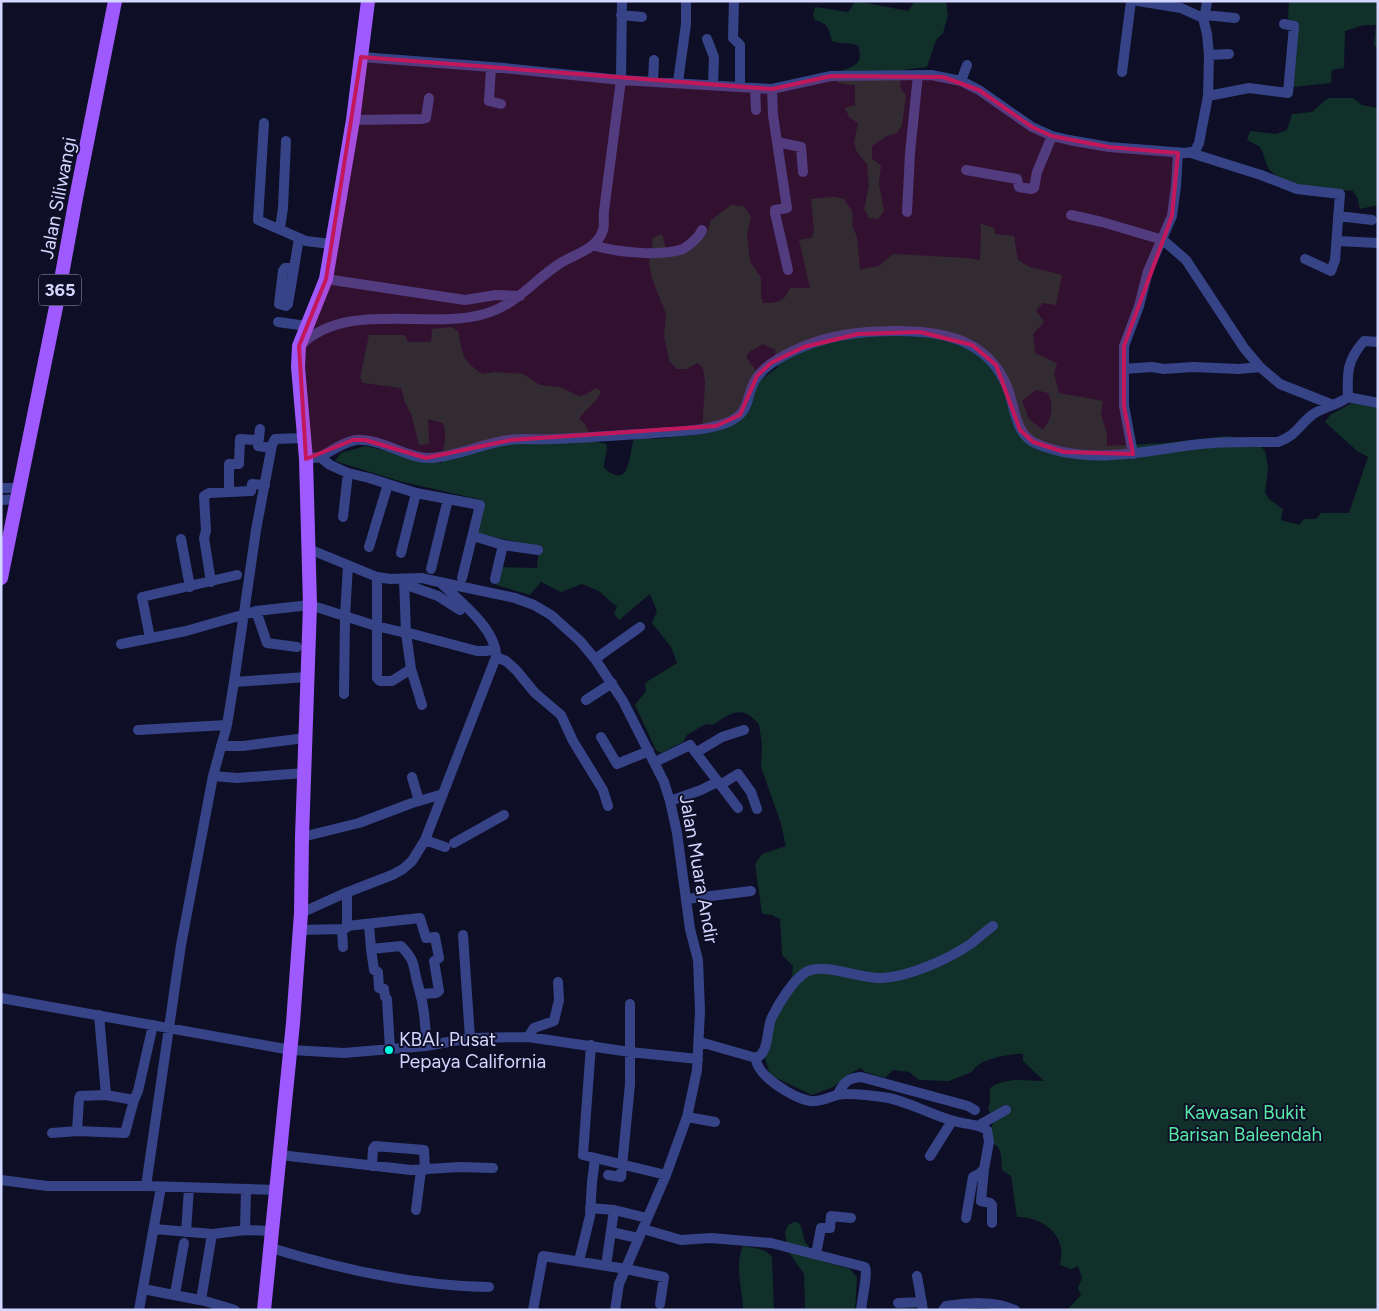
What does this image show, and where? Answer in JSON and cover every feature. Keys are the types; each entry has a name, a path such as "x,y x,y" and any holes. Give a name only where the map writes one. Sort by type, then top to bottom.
{"main road":[{"name":"Jalan Siliwangi","path":"1,578 116,1"},
{"path":"264,1310 278,1190 301,913 310,605 309,549 313,458 304,438 298,367 299,346 326,279 353,120 368,1"}],"street":[{"path":"299,346 315,333 337,324 397,318 463,319 496,311 521,296 556,266 593,245 603,229 618,80 622,1"},
{"path":"678,82 686,24 686,1"},
{"path":"734,1 733,38 741,47 740,87"},
{"path":"1122,72 1131,1"},
{"path":"1138,1 1181,8 1204,17 1235,18"},
{"path":"1191,153 1195,151 1199,143 1207,99 1209,55 1204,17 1207,1"},
{"path":"621,15 642,17"},
{"path":"1207,99 1249,88 1288,93 1294,26 1284,24"},
{"path":"707,39 714,57 713,85"},
{"path":"1209,55 1230,54"},
{"path":"361,57 490,67 618,80 678,82 772,89 832,76 943,76 961,81 989,96 1032,128 1052,136 1114,147 1191,153 1261,175 1297,190 1339,193 1341,195 1337,241 1335,260 1331,271 1305,259"},
{"path":"653,81 654,60"},
{"path":"961,81 968,65"},
{"path":"490,67 489,101 501,104"},
{"path":"907,212 910,153 918,75"},
{"path":"755,88 756,110"},
{"path":"772,89 773,116 787,208 775,210 775,213 788,270"},
{"path":"353,120 426,118 429,98"},
{"path":"264,123 258,220 306,241 332,244"},
{"path":"966,170 1017,179 1019,186 1031,190 1034,188 1037,172 1052,136"},
{"path":"280,228 283,208 286,141"},
{"path":"777,142 801,147 803,172"},
{"path":"1133,454 1124,406 1124,346 1139,306 1148,271 1172,216 1178,153"},
{"path":"1071,215 1162,240 1186,260 1244,348 1260,367 1280,384 1333,405"},
{"path":"1338,216 1372,220"},
{"path":"593,245 623,252 664,252 688,246 702,230"},
{"path":"294,268 299,238"},
{"path":"1337,241 1378,243"},
{"path":"326,279 465,300 496,295 521,296"},
{"path":"278,322 307,326"},
{"path":"313,458 353,440 365,440 426,458 511,440 547,440 682,431 716,426 740,415 749,400 752,386 757,376 771,363 804,347 833,337 858,334 912,332 950,336 972,345 996,365 1008,388 1020,430 1033,442 1064,452 1106,456 1203,444 1278,442 1288,439 1297,432 1312,415 1348,397 1378,403"},
{"path":"1348,397 1347,372 1352,358 1364,341 1378,342"},
{"path":"1124,370 1152,367 1164,369 1193,367 1239,370 1260,367"},
{"path":"260,429 258,446 272,448"},
{"path":"146,1186 181,945 213,776 226,725 234,682 272,448 275,439 304,438"},
{"path":"229,492 229,464 239,464 240,439 258,440"},
{"path":"313,458 348,473 416,493 480,505 462,578"},
{"path":"344,517 348,473"},
{"path":"212,582 204,538 206,531 204,496 209,493 251,491 252,484 265,485"},
{"path":"369,547 388,484"},
{"path":"1,488 18,494"},
{"path":"401,553 416,493"},
{"path":"1,500 18,494"},
{"path":"431,569 448,499"},
{"path":"473,536 503,545 538,550"},
{"path":"181,539 190,587"},
{"path":"495,579 503,545"},
{"name":"Jalan Muara Andir","path":"309,549 377,577 404,581 422,578 515,598 534,604 551,615 581,643 612,683 664,782 670,801 687,899 690,929 698,960 700,1042 687,1117 666,1175 619,1284 615,1310"},
{"path":"344,694 348,565"},
{"path":"150,638 142,597 237,575"},
{"path":"377,577 376,677 378,680 392,681 411,670"},
{"path":"422,705 411,670 406,633 404,581 438,596 460,610"},
{"path":"301,913 403,869 412,861 425,840 495,653 484,625 441,583"},
{"path":"121,644 186,631 256,611 310,605 376,626 477,652 495,653 516,670 535,692 560,715 573,741 603,790 608,806"},
{"path":"256,611 267,643 296,647"},
{"path":"595,659 640,627"},
{"path":"234,682 307,677"},
{"path":"586,700 612,683"},
{"path":"138,730 226,725"},
{"path":"697,752 722,737 744,730"},
{"path":"601,737 617,764 649,751"},
{"path":"221,746 244,746 305,738"},
{"path":"655,762 689,745 692,746 738,808"},
{"path":"213,776 237,778 305,773"},
{"path":"670,801 719,784 738,774 751,792 757,808"},
{"path":"412,777 419,801"},
{"path":"302,837 359,822 443,794"},
{"path":"425,840 450,845 504,816"},
{"path":"687,899 751,891"},
{"path":"343,947 347,893"},
{"path":"300,930 344,928 420,918 426,938 435,937 439,958 434,960 439,991 422,994"},
{"path":"369,924 374,970 378,972 379,987 384,989 385,998 387,999 390,1049"},
{"path":"756,1058 764,1051 772,1017 791,986 804,973 820,968 865,978 883,978 898,975 943,960 973,942 993,926"},
{"path":"463,935 470,1038"},
{"path":"372,949 402,947 415,965 426,1020 426,1046"},
{"path":"528,1037 534,1028 554,1021 559,1000 558,982"},
{"path":"1,998 291,1050 344,1053 426,1046 470,1038 528,1037 698,1060"},
{"path":"608,1175 621,1178 623,1164 630,1084 630,1004"},
{"path":"99,1015 106,1095"},
{"path":"52,1133 77,1130 126,1133 153,1025"},
{"path":"700,1042 756,1058"},
{"path":"591,1045 582,1153 585,1156 666,1175"},
{"path":"756,1058 757,1066 769,1080 805,1099 817,1101 838,1094 890,1098 952,1121 979,1125 987,1130 989,1142 981,1201 992,1205 992,1223"},
{"path":"838,1094 847,1081 861,1077 968,1106 975,1110"},
{"path":"77,1130 78,1099 80,1096 106,1095 134,1100"},
{"path":"979,1125 1006,1110"},
{"path":"687,1117 715,1122"},
{"path":"930,1156 952,1121"},
{"path":"372,1166 373,1149 376,1146 424,1150 423,1170 416,1210"},
{"path":"280,1155 423,1170 460,1167 493,1168"},
{"path":"579,1261 590,1216 595,1158"},
{"path":"966,1218 973,1177 980,1174 984,1169"},
{"path":"1,1180 47,1186 146,1186 278,1190"},
{"path":"139,1310 161,1187"},
{"path":"186,1232 189,1188"},
{"path":"244,1230 246,1190"},
{"path":"590,1208 614,1210 647,1218"},
{"path":"606,1266 614,1210"},
{"path":"816,1254 821,1228 830,1228 831,1216 852,1218"},
{"path":"154,1229 212,1234 244,1230 273,1231"},
{"path":"611,1232 641,1233 681,1240 711,1238 771,1243 865,1267 867,1275 862,1295 861,1310"},
{"path":"203,1303 212,1234"},
{"path":"175,1294 184,1243"},
{"path":"271,1248 354,1271 455,1286 489,1287"},
{"path":"533,1310 543,1256 664,1277 660,1304"},
{"path":"898,1303 922,1306 918,1276"},
{"path":"143,1289 175,1294 235,1310"},
{"path":"943,1310 946,1306 981,1304 997,1304 1015,1310"}],"highlighted area":[{"path":"361,57 772,89 831,76 943,77 979,90 1032,127 1052,136 1109,147 1178,153 1172,216 1124,346 1124,406 1133,454 1064,452 1033,442 1020,430 996,365 972,345 920,332 858,334 804,347 771,363 757,376 740,415 716,426 511,440 426,458 365,440 353,440 306,459 299,346 326,279"}],"green space":[{"path":"856,1 908,11 915,1 946,1 948,15 943,33 936,40 927,67 902,70 900,87 906,96 902,125 897,133 887,136 872,146 872,159 881,165 879,184 884,211 878,219 869,218 864,209 869,186 867,164 857,152 854,143 858,123 849,117 845,108 855,105 855,85 837,82 840,71 854,66 859,61 860,52 858,46 832,41 827,27 815,20 813,15 815,7 848,12"},
{"path":"1289,1 1378,1 1378,51 1374,44 1376,25 1364,25 1345,31 1344,68 1332,70 1331,83 1293,87 1298,22 1288,19"},
{"path":"1328,98 1353,98 1362,105 1378,108 1378,205 1360,209 1357,197 1353,191 1320,188 1284,180 1269,169 1260,147 1247,140 1250,131 1276,134 1287,130 1292,114 1312,112"},
{"name":"Kawasan Bukit Barisan Baleendah","path":"834,197 844,199 852,211 852,225 857,237 860,269 879,266 893,254 980,260 980,223 994,228 995,234 1014,236 1018,260 1030,267 1062,275 1056,305 1043,303 1036,310 1044,322 1033,334 1035,353 1057,363 1054,374 1059,393 1103,401 1101,415 1107,434 1107,446 1164,443 1226,436 1255,439 1265,451 1268,468 1265,493 1270,500 1283,509 1281,520 1299,525 1304,519 1316,519 1321,513 1349,513 1368,457 1357,451 1325,422 1330,415 1352,403 1378,408 1378,1310 1067,1310 1081,1295 1078,1288 1082,1278 1078,1266 1071,1269 1060,1265 1061,1251 1059,1241 1051,1229 1038,1221 1017,1217 1011,1176 1002,1170 1000,1151 993,1143 991,1129 994,1119 988,1109 990,1088 996,1084 1010,1081 1044,1081 1023,1061 1023,1054 1008,1055 985,1061 972,1072 949,1081 919,1080 909,1072 893,1070 885,1078 865,1072 861,1068 833,1087 812,1095 770,1075 764,1055 776,1010 792,976 793,966 782,955 780,919 772,915 762,914 755,864 762,854 786,846 780,821 761,767 762,745 759,724 747,714 733,713 713,725 706,724 688,734 683,742 661,753 656,750 635,705 646,691 645,683 677,663 671,647 652,623 657,611 650,594 619,620 614,614 617,607 599,591 582,584 561,592 541,582 530,595 496,585 501,567 537,568 539,546 478,533 482,500 399,481 335,461 341,453 365,446 442,463 445,438 443,423 428,419 429,444 419,445 412,417 401,388 363,383 360,378 369,335 405,335 408,342 431,342 432,329 452,327 458,331 466,360 482,374 495,372 523,374 540,385 560,387 579,396 585,395 596,388 601,391 597,399 579,419 585,424 593,441 606,444 604,468 613,474 620,475 625,472 635,437 655,439 702,434 705,382 703,369 698,363 686,369 676,369 669,360 664,336 666,314 652,278 649,262 653,243 652,239 661,234 667,253 695,244 708,230 711,220 731,205 744,206 751,217 747,235 750,261 761,278 761,297 763,303 777,302 783,299 790,288 810,288 799,240 811,238 814,232 811,199","holes":["763,344 775,350 778,367 762,379 746,357 749,352","1036,390 1048,393 1051,403 1050,417 1043,430 1029,419 1022,401"]},
{"path":"798,1222 801,1226 805,1242 819,1260 850,1269 857,1278 855,1310 805,1310 804,1274 788,1251 785,1232 788,1225"},
{"path":"743,1246 763,1250 772,1257 774,1310 743,1310 739,1261"}],"place":[{"name":"KBAI. Pusat Pepaya California","path":"389,1050"}]}
